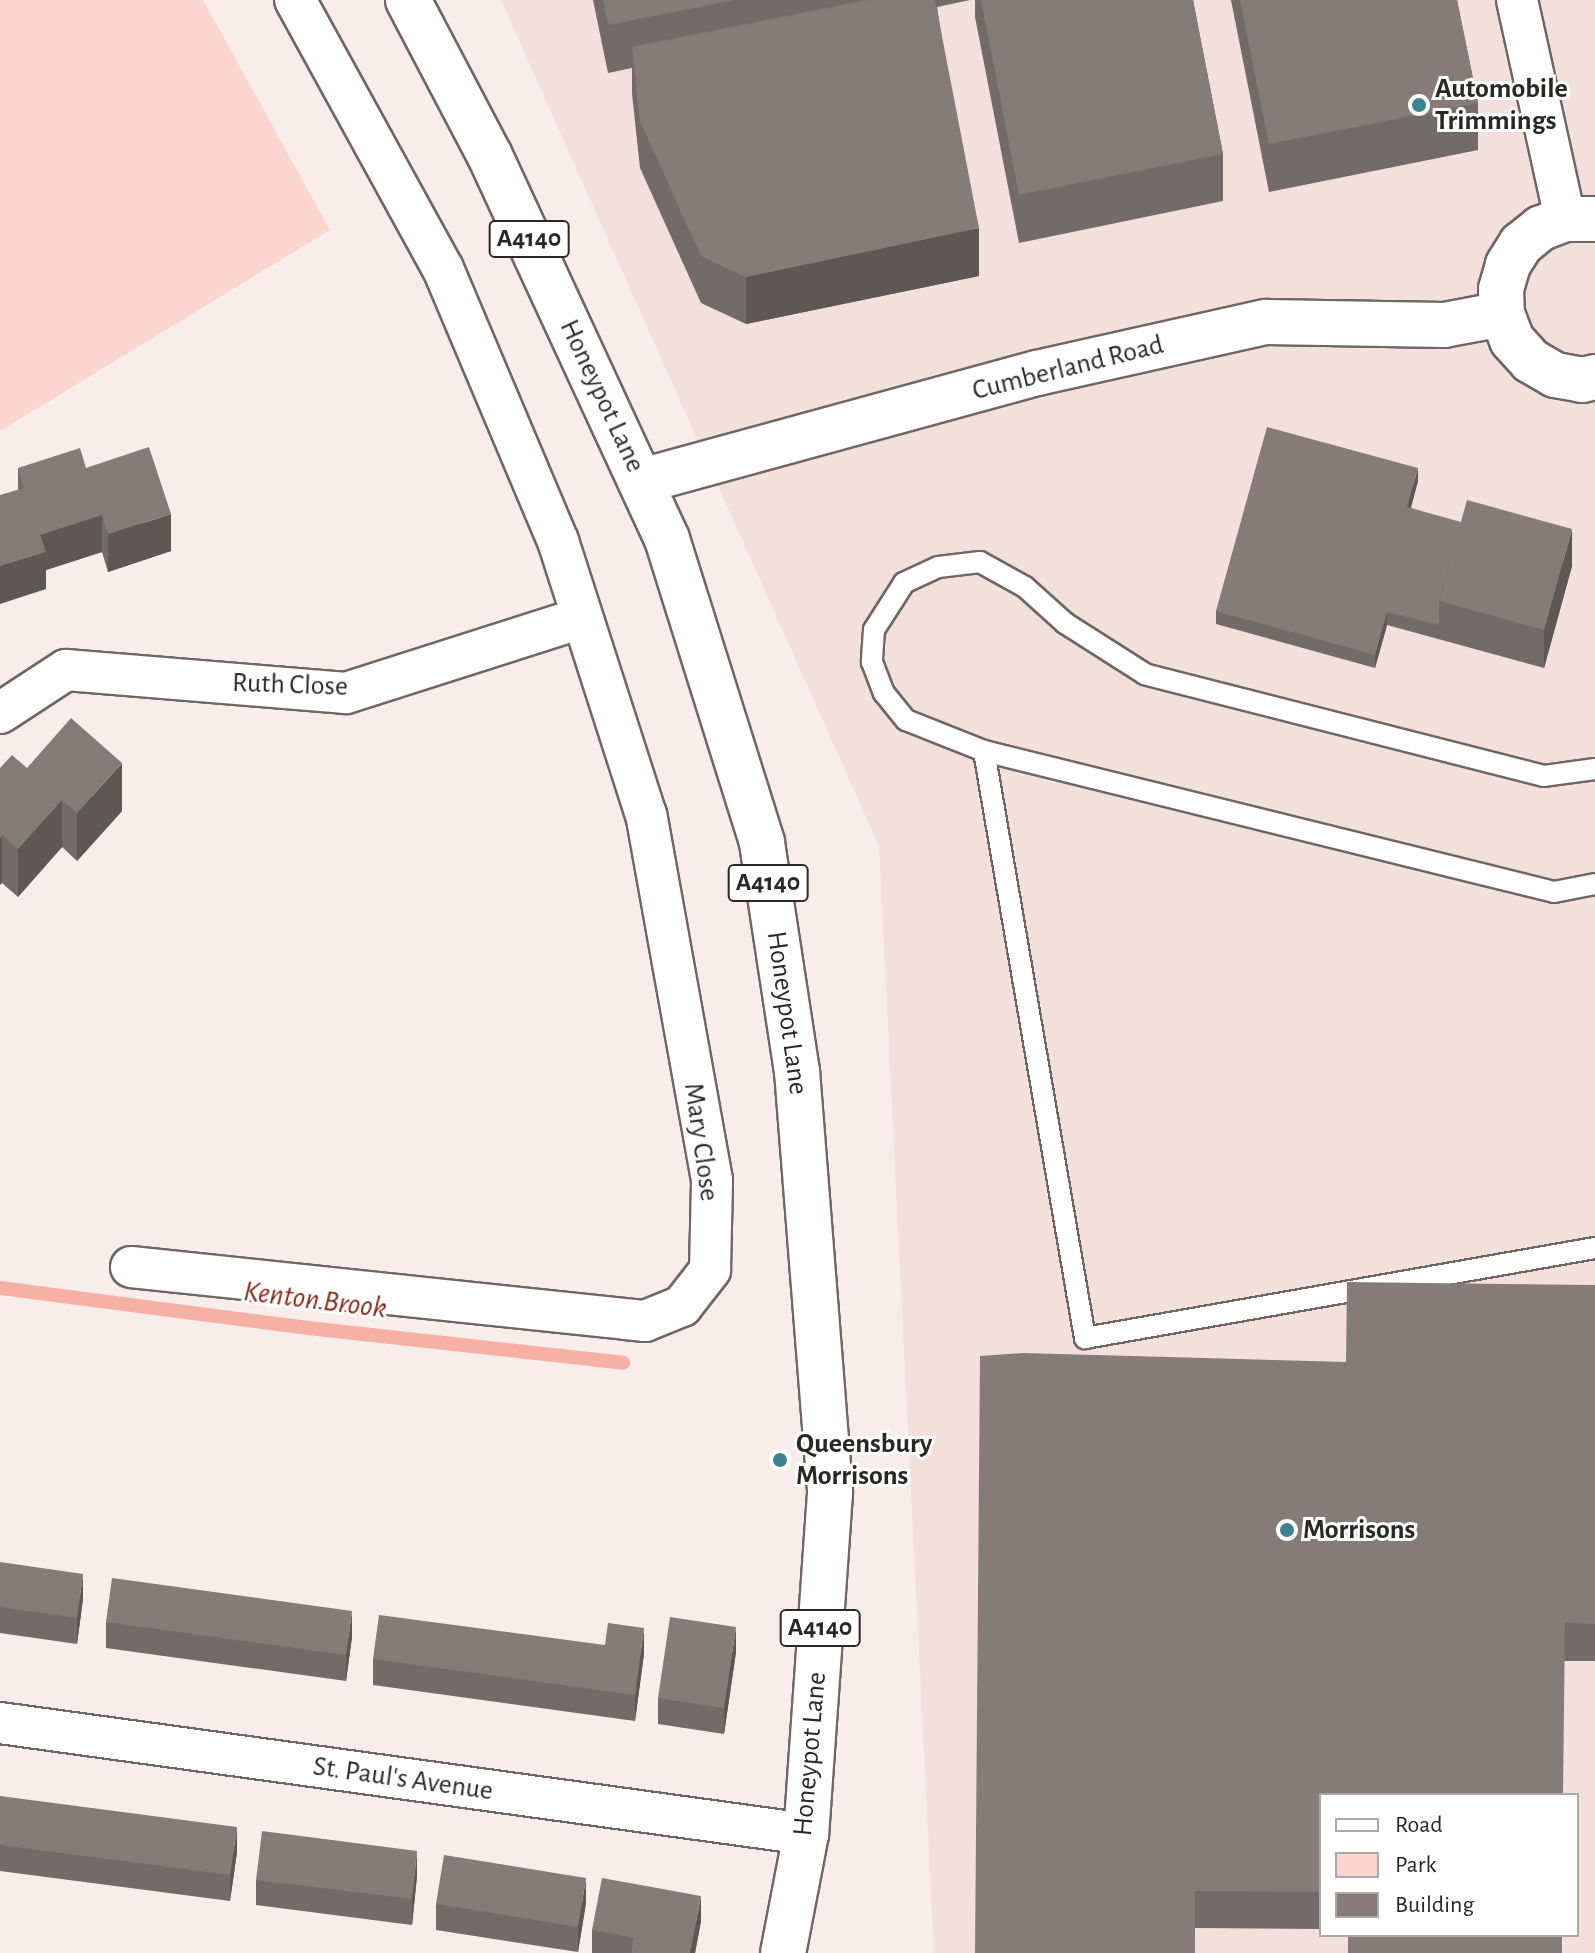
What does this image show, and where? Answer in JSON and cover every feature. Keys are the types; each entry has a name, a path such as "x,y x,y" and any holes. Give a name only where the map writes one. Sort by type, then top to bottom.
{"main road":[{"name":"Honeypot Lane","path":"408,0 490,156 667,539 762,843 797,1071 830,1493 806,1834 783,1953"},
{"path":"1580,219 1541,228 1521,244 1504,277 1502,314 1512,340 1531,361 1555,375 1582,380 1595,377"},
{"name":"Cumberland Road","path":"642,481 1037,373 1266,322 1444,325 1502,314"}],"street":[{"name":"Mary Close","path":"131,1267 645,1321 682,1306 710,1270 712,1180 646,815 558,541 443,269 295,0"},
{"path":"1517,0 1580,219"},
{"name":"Ruth Close","path":"0,713 66,670 346,693 581,618"},
{"name":"St. Paul's Avenue","path":"0,1723 806,1834"}],"lane":[{"path":"1595,769 1544,776 1145,674 1065,623 1025,587 980,562 938,567 904,583 874,630 872,662 884,693 906,720 984,751 1554,892 1595,884"},
{"path":"984,751 1085,1338 1595,1248"}],"shaded area":[{"path":"501,0 1595,0 1595,1953 934,1953 879,846"}],"green space":[{"path":"0,0 203,0 330,230 0,431"}],"building":[{"path":"603,0 735,0 608,25"},
{"path":"867,0 935,0 979,228 746,277 701,256 640,121 632,47"},
{"path":"981,0 1193,0 1223,154 1019,195"},
{"path":"1240,0 1457,0 1478,103 1269,144"},
{"path":"1267,427 1418,468 1407,507 1461,522 1439,601 1439,625 1387,612 1375,655 1216,611"},
{"path":"149,447 171,514 108,534 102,515 40,535 46,552 0,566 0,495 24,488 18,468 80,448 86,468"},
{"path":"1467,500 1572,529 1544,630 1439,601"},
{"path":"71,718 122,763 77,813 62,800 18,849 2,835 0,838 0,768 12,755 27,768"},
{"name":"Morrisons","path":"1347,1282 1595,1285 1595,1624 1565,1623 1563,1793 1319,1793 1319,1892 1195,1891 1195,1953 975,1953 980,1356 1023,1353 1346,1362"},
{"path":"0,1562 83,1574 77,1618 0,1607"},
{"path":"112,1578 352,1611 346,1655 106,1622"},
{"path":"379,1615 605,1645 608,1623 644,1628 635,1695 373,1659"},
{"path":"670,1617 736,1627 724,1708 658,1698"},
{"path":"0,1796 237,1827 230,1875 0,1845"},
{"path":"262,1831 417,1851 412,1899 256,1880"},
{"path":"444,1855 586,1878 578,1927 436,1904"},
{"path":"602,1878 701,1896 690,1953 631,1953 634,1938 592,1930"},
{"path":"1348,1937 1562,1937 1562,1953 1348,1953"}],"waterway":[{"name":"Kenton Brook","path":"0,1288 308,1328 623,1363"}],"place":[{"name":"Automobile Trimmings","path":"1419,105"},
{"name":"Queensbury Morrisons","path":"780,1460"},
{"name":"Morrisons","path":"1287,1530"}]}
